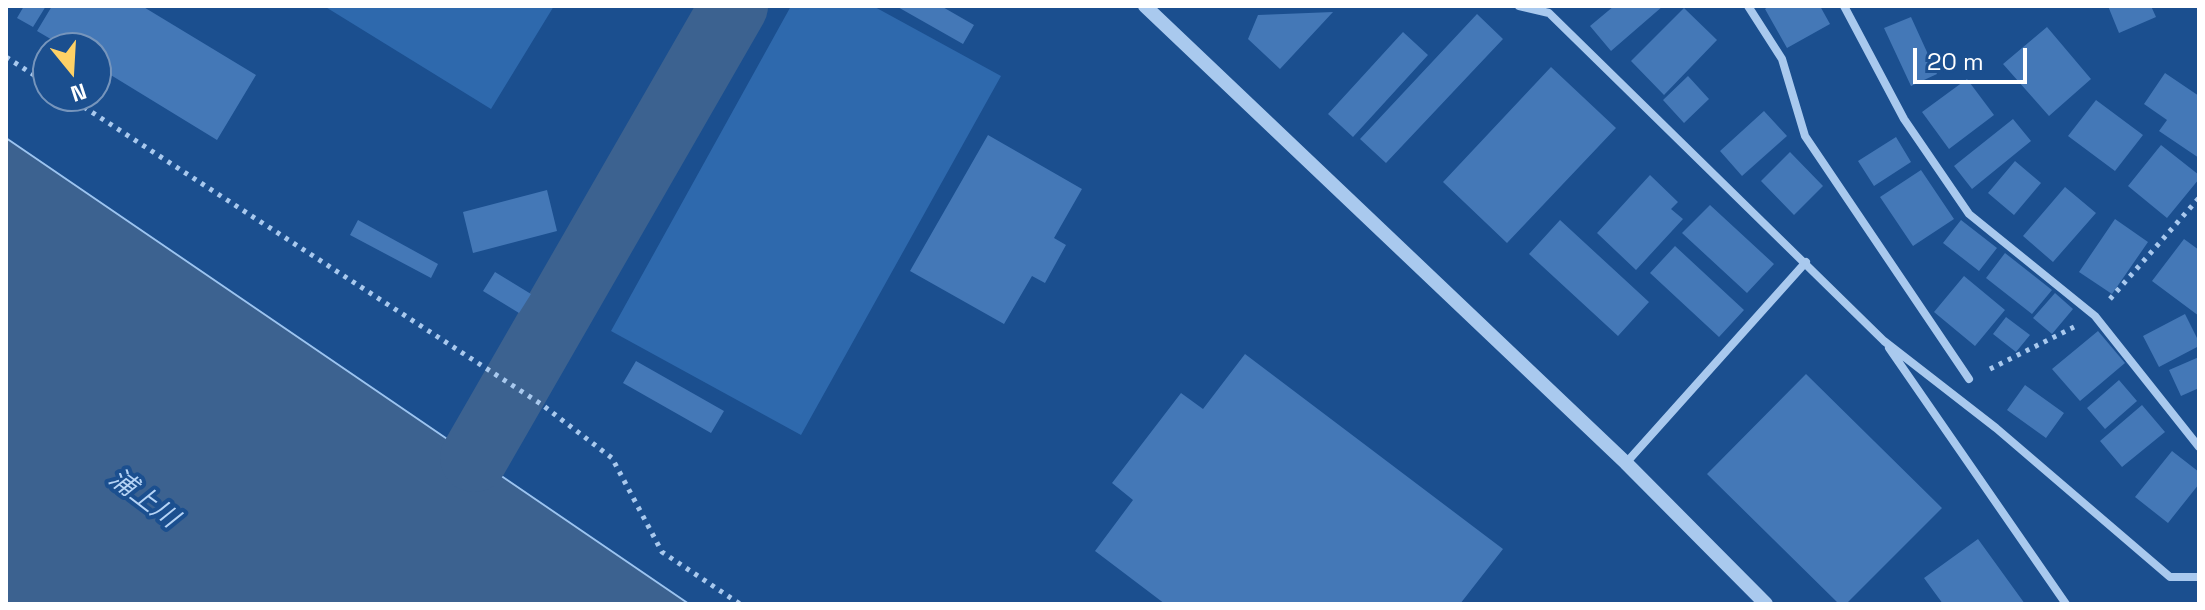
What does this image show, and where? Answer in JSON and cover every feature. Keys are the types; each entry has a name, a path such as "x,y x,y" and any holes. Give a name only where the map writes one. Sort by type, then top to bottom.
{"street":[{"path":"1145,6 1626,463 1766,604"},
{"path":"1519,6 1549,13 1884,341 1996,428 2170,577 2199,577"},
{"path":"1549,13 1557,6"},
{"path":"1748,6 1782,59 1805,136 1969,379"},
{"path":"1844,6 1904,119 1969,214 2095,316 2199,447"},
{"path":"1626,463 1806,262"},
{"path":"1884,341 2066,604"}],"path":[{"path":"6,57 32,74"},
{"path":"92,112 487,367 565,422 612,458 662,552 740,604"}],"shaded area":[{"path":"324,6 554,6 491,109"},
{"path":"791,6 873,6 1001,76 801,435 611,331"}],"water":[{"name":"浦上川","path":"6,138 689,604 6,604"}],"building":[{"path":"24,6 46,6 33,27 17,18"},
{"path":"52,6 142,6 256,75 217,140 112,76 112,32 37,31"},
{"path":"896,6 941,6 974,25 963,44"},
{"path":"1614,6 1663,6 1611,51 1590,26"},
{"path":"1769,6 1820,6 1830,24 1787,48 1765,9"},
{"path":"2108,6 2151,6 2156,17 2119,33"},
{"path":"1684,8 1717,40 1664,95 1631,61"},
{"path":"1333,12 1280,69 1248,39 1258,15"},
{"path":"1477,14 1503,39 1386,163 1360,139"},
{"path":"1911,17 1937,74 1911,86 1884,28"},
{"path":"2047,27 2091,79 2049,116 2003,64"},
{"path":"1403,32 1428,55 1353,137 1328,114"},
{"path":"1551,67 1616,128 1507,243 1443,182"},
{"path":"2165,73 2199,96 2199,158 2159,131 2167,120 2144,104"},
{"path":"1688,76 1709,99 1684,123 1663,100"},
{"path":"1967,79 1994,115 1949,149 1922,112"},
{"path":"2096,100 2143,135 2115,171 2068,136"},
{"path":"1764,111 1787,136 1742,176 1720,151"},
{"path":"2013,119 2031,141 1972,189 1954,166"},
{"path":"988,135 1082,189 1054,238 1066,245 1045,283 1032,276 1004,324 910,271"},
{"path":"1896,137 1911,162 1874,186 1858,161"},
{"path":"2161,145 2199,175 2167,218 2128,186"},
{"path":"1790,152 1823,186 1794,215 1761,181"},
{"path":"2015,161 2041,183 2014,215 1988,193"},
{"path":"1921,170 1954,219 1913,246 1880,197"},
{"path":"1650,175 1678,202 1671,209 1683,219 1636,270 1597,233"},
{"path":"2065,187 2096,213 2053,262 2023,236"},
{"path":"547,190 557,231 473,253 463,212"},
{"path":"1710,205 1774,264 1747,293 1682,233"},
{"path":"2115,219 2148,242 2112,294 2079,272"},
{"path":"358,220 438,264 431,278 350,235"},
{"path":"1560,220 1649,302 1618,336 1529,254"},
{"path":"1961,220 1997,248 1979,271 1943,243"},
{"path":"2184,239 2199,250 2199,316 2152,281"},
{"path":"1675,246 1744,310 1719,337 1650,273"},
{"path":"2005,253 2052,290 2032,314 1986,278"},
{"path":"495,272 531,294 519,313 483,291"},
{"path":"1964,276 2005,310 1975,346 1934,312"},
{"path":"2055,293 2073,309 2052,334 2033,318"},
{"path":"2185,314 2199,346 2159,367 2143,336"},
{"path":"2006,317 2030,335 2016,352 1993,334"},
{"path":"2098,331 2125,363 2080,401 2052,369"},
{"path":"1245,354 1503,549 1460,604 1165,604 1095,551 1133,500 1112,483 1181,393 1203,409"},
{"path":"2199,357 2199,388 2181,396 2169,370"},
{"path":"636,361 724,411 711,433 623,383"},
{"path":"1806,374 1942,508 1846,604 1839,604 1707,474"},
{"path":"2119,380 2137,401 2105,429 2087,408"},
{"path":"2025,385 2064,413 2046,438 2007,410"},
{"path":"2142,405 2165,432 2122,467 2100,441"},
{"path":"2172,451 2199,472 2199,484 2168,523 2135,497"},
{"path":"1978,539 2025,604 1943,604 1924,578"}],"waterway":[{"path":"474,458 734,6"}]}
